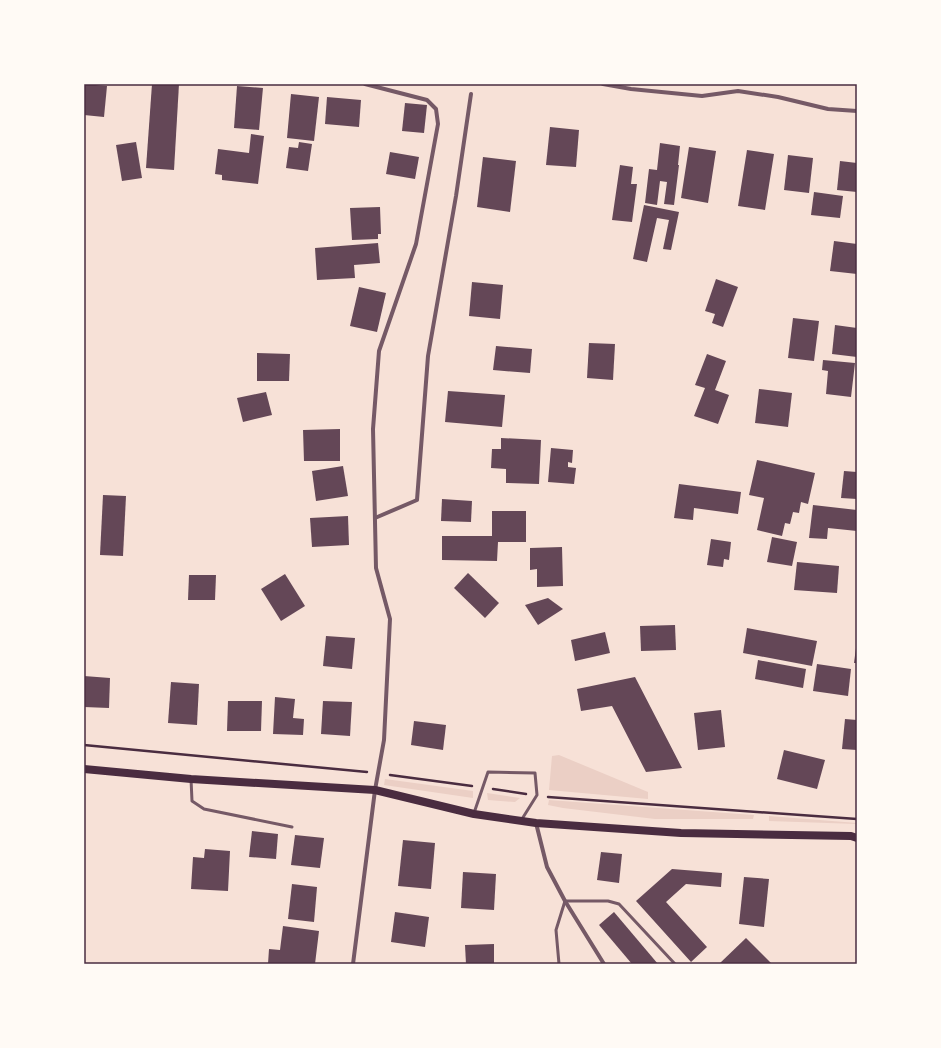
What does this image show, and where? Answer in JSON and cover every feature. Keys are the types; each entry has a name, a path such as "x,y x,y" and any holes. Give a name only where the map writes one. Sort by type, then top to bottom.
{"main road":[{"path":"84,769 191,779 375,790 474,814 536,823 681,833 851,836 857,838"}],"street":[{"path":"353,964 375,790 384,740 390,619 376,568 373,429 380,352 416,244 438,124 436,109 427,100 365,84"},
{"path":"603,84 632,89 702,96 738,91 778,97 828,109 857,111"},
{"path":"375,518 417,500 428,356 456,196 470,94"},
{"path":"536,823 547,867 565,901 604,964"}],"lane":[{"path":"474,814 488,772 535,773 537,795 521,820"},
{"path":"191,779 192,801 204,809 292,827"},
{"path":"559,964 556,930 565,901 608,901 619,904 675,964"}],"shaded area":[{"path":"559,755 648,792 648,799 549,790 552,756"},
{"path":"385,779 473,791 473,798 384,785"},
{"path":"487,793 520,798 515,802 488,800"},
{"path":"549,800 754,815 753,819 655,819 563,808 548,805"},
{"path":"769,816 857,823 857,824 769,821"}],"building":[{"path":"84,84 107,86 104,117 84,115"},
{"path":"152,84 179,84 174,170 146,168"},
{"path":"237,86 263,88 259,130 234,128"},
{"path":"291,94 319,97 314,141 287,138"},
{"path":"327,97 361,100 359,127 325,124"},
{"path":"405,103 427,105 424,133 402,131"},
{"path":"550,127 579,130 576,167 546,165"},
{"path":"251,134 264,136 258,184 222,180 222,175 215,174 218,149 249,153"},
{"path":"136,142 142,178 122,181 116,145"},
{"path":"299,142 312,144 308,171 286,168 289,147 298,148"},
{"path":"660,143 680,146 674,205 664,204 667,182 660,181 657,205 645,203 649,169 657,170"},
{"path":"689,147 716,151 708,203 681,198"},
{"path":"747,150 774,154 765,210 738,206"},
{"path":"390,152 419,157 415,179 386,174"},
{"path":"788,155 813,158 809,193 784,190"},
{"path":"483,157 516,161 510,212 477,207"},
{"path":"840,161 857,163 857,192 837,190"},
{"path":"620,165 633,167 631,184 637,184 632,222 612,220"},
{"path":"814,192 843,196 840,218 811,215"},
{"path":"644,205 679,212 671,250 663,249 669,220 657,218 647,262 633,259"},
{"path":"380,207 381,234 378,234 378,239 352,240 350,208"},
{"path":"834,241 857,244 857,274 830,271"},
{"path":"378,243 380,263 354,265 355,278 317,280 315,248"},
{"path":"716,279 738,287 723,327 712,323 715,314 705,311"},
{"path":"472,282 503,285 500,319 469,316"},
{"path":"359,287 386,293 377,332 350,326"},
{"path":"793,318 819,321 814,361 788,358"},
{"path":"835,325 857,328 857,357 832,354"},
{"path":"589,343 615,344 613,380 587,378"},
{"path":"496,346 532,349 530,373 493,370"},
{"path":"257,353 290,354 289,381 257,381"},
{"path":"707,354 726,361 715,390 729,395 718,424 694,416 705,388 695,385"},
{"path":"823,360 855,363 851,397 826,394 828,371 822,370"},
{"path":"759,389 792,393 788,427 755,423"},
{"path":"448,391 505,395 502,427 445,422"},
{"path":"266,392 272,415 243,422 237,398"},
{"path":"340,429 340,461 304,461 303,430"},
{"path":"501,438 541,440 539,484 506,483 506,469 491,468 492,449 501,449"},
{"path":"551,448 573,450 572,463 568,462 568,467 576,468 574,484 548,482"},
{"path":"757,460 815,473 808,504 801,502 799,513 793,512 790,524 785,523 782,536 757,530 764,498 749,495"},
{"path":"343,466 348,496 316,501 312,471"},
{"path":"844,471 857,472 857,499 841,498"},
{"path":"679,484 741,492 738,514 694,508 693,520 674,518"},
{"path":"103,495 126,496 123,556 100,555"},
{"path":"442,499 472,501 471,522 441,521"},
{"path":"813,505 857,510 857,531 828,528 827,539 809,538"},
{"path":"492,511 526,511 526,542 498,542 497,561 442,560 442,536 492,536"},
{"path":"348,516 349,545 312,547 310,518"},
{"path":"772,537 797,542 792,566 767,562"},
{"path":"711,539 731,542 729,560 724,559 723,567 707,565"},
{"path":"562,547 563,586 537,587 537,569 530,570 530,548"},
{"path":"797,562 839,566 837,593 794,590"},
{"path":"468,573 499,603 485,618 454,588"},
{"path":"285,574 305,606 281,621 261,589"},
{"path":"189,575 216,575 215,600 188,600"},
{"path":"548,598 563,609 538,625 525,605"},
{"path":"675,625 676,650 641,651 640,626"},
{"path":"747,628 817,641 812,666 743,653"},
{"path":"605,632 610,653 575,661 571,640"},
{"path":"326,636 355,638 352,669 323,666"},
{"path":"856,648 857,663 854,663"},
{"path":"758,660 806,669 803,688 755,679"},
{"path":"817,664 851,669 848,696 813,691"},
{"path":"84,676 110,678 109,708 84,707"},
{"path":"635,677 682,768 646,772 612,706 581,711 577,689"},
{"path":"171,682 199,684 197,725 168,723"},
{"path":"275,697 295,699 293,718 304,719 303,735 273,734"},
{"path":"228,701 262,701 261,731 227,731"},
{"path":"323,701 352,702 350,736 321,734"},
{"path":"721,710 725,747 698,750 694,713"},
{"path":"845,719 857,720 857,750 842,749"},
{"path":"414,721 446,725 443,750 411,745"},
{"path":"784,750 825,760 817,789 777,779"},
{"path":"252,831 278,834 276,859 249,857"},
{"path":"295,835 324,838 320,868 291,865"},
{"path":"403,840 435,843 431,889 398,886"},
{"path":"205,849 230,851 228,891 191,889 193,857 204,858"},
{"path":"601,852 622,854 619,883 597,880"},
{"path":"672,869 722,873 721,887 686,884 666,902 707,947 691,962 636,901"},
{"path":"463,872 496,874 494,910 461,908"},
{"path":"744,877 769,879 764,927 739,924"},
{"path":"292,884 317,887 314,922 288,919"},
{"path":"395,912 429,917 425,947 391,942"},
{"path":"614,912 658,964 632,964 599,925"},
{"path":"283,926 319,931 315,964 268,964 269,949 280,950"},
{"path":"746,938 772,964 719,964"},
{"path":"494,944 494,964 466,964 465,945"}]}
